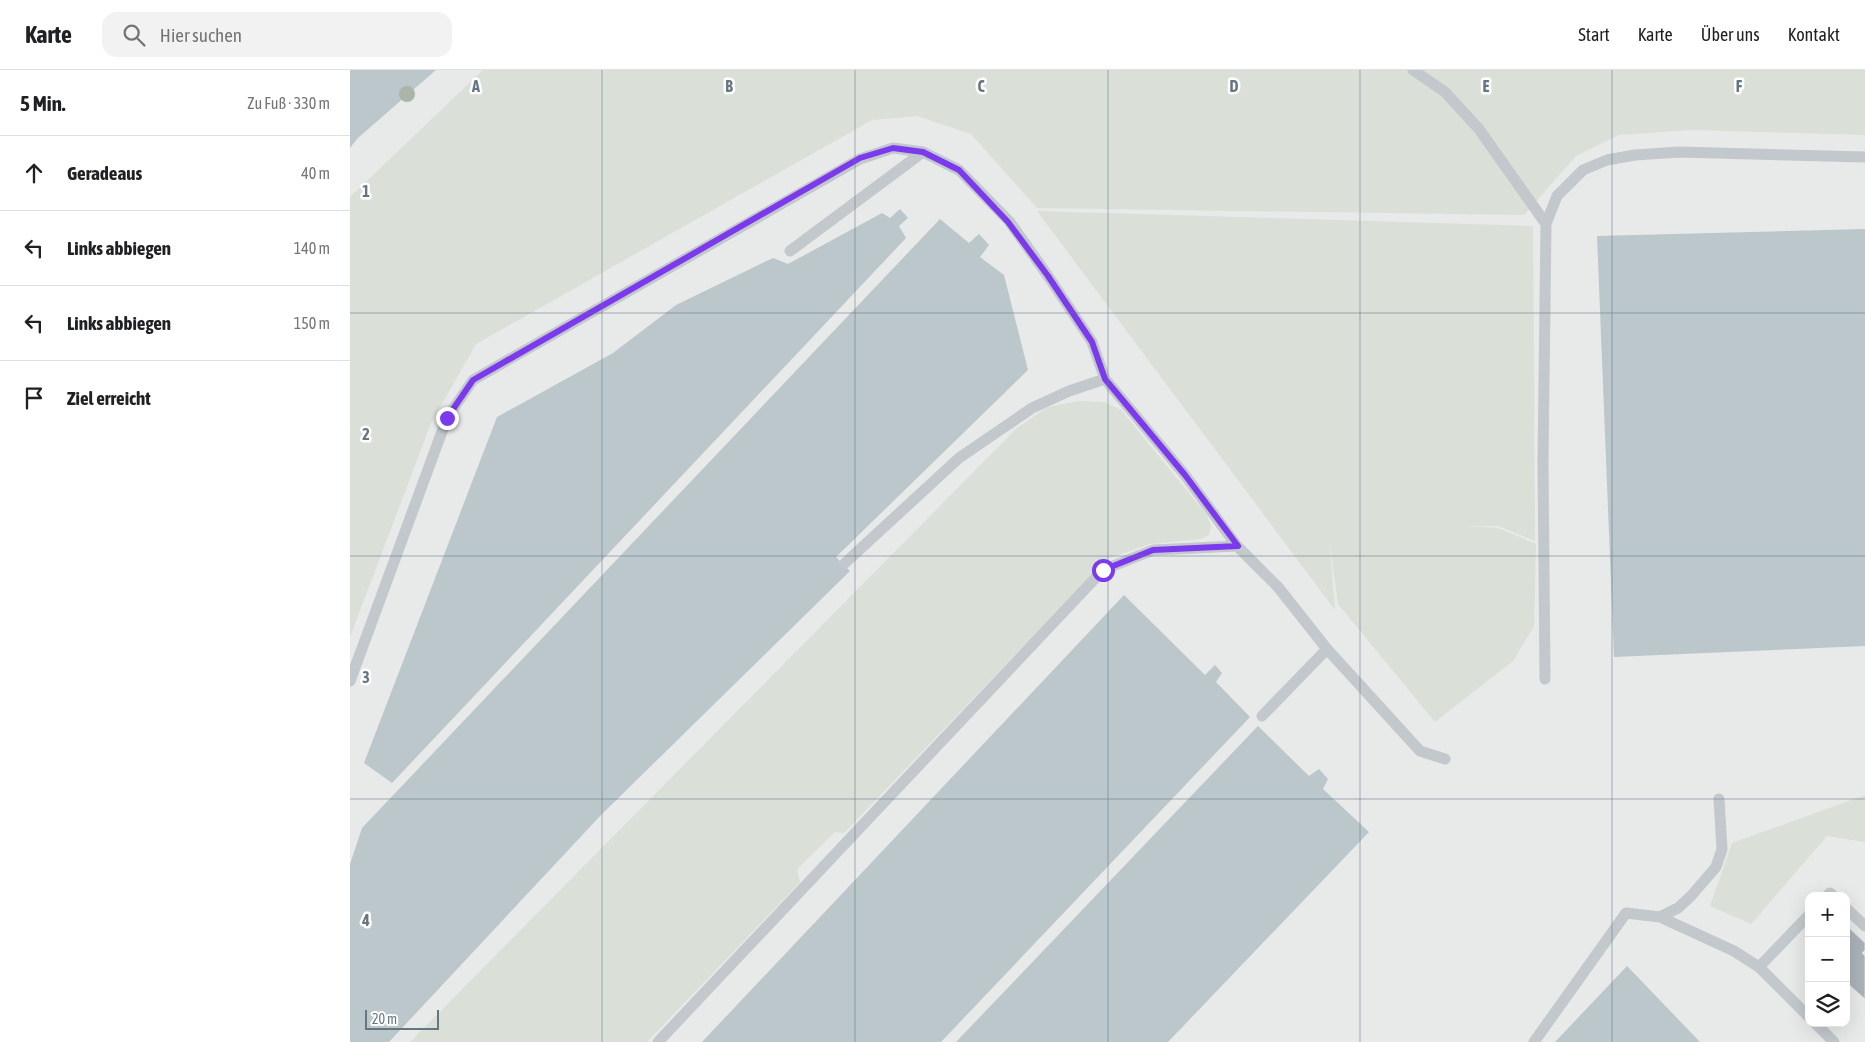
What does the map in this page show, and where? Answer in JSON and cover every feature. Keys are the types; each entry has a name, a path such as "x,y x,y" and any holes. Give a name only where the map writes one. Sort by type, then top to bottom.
{"lane":[{"path":"1413,70 1445,92 1479,129 1546,224"},
{"path":"350,682 447,418 473,380 860,158 893,148 923,152 959,170 1008,222 1048,276 1092,342 1105,379 1185,475 1238,546 1278,587 1327,649 1420,751 1445,759"},
{"path":"790,251 923,152"},
{"path":"1545,679 1543,461 1546,224 1557,196 1583,170 1607,160 1635,155 1679,152 1865,157"},
{"path":"845,563 959,458 1032,408 1069,391 1105,379"},
{"path":"658,1042 1103,570 1153,550 1238,546"},
{"path":"1262,716 1327,649"},
{"path":"1660,917 1678,908 1716,867 1722,849 1719,799"},
{"path":"1850,912 1865,926"},
{"path":"1534,1042 1626,913 1660,917 1734,951 1759,967 1805,1013"},
{"path":"1759,967 1805,919"},
{"path":"1819,1027 1834,1042"}],"shaded area":[{"path":"350,70 436,70 358,138 350,148"},
{"path":"436,70 1865,70 1865,1042 350,1042 350,148 358,138"},
{"path":"483,70 1865,70 1865,135 1691,130 1619,135 1576,156 1524,215 1037,208 971,134 917,116 872,120 476,344 431,423 350,637 350,197"},
{"path":"900,209 908,218 899,226 906,238 392,783 364,763 497,417 613,353 676,305 773,258 788,264 882,213 890,218"},
{"path":"1037,211 1533,226 1535,541 1498,526 1466,526 1498,528 1536,544 1534,626 1513,661 1435,722 1338,604 1329,538 1335,610"},
{"path":"940,219 969,243 979,234 989,245 980,257 1004,275 1028,370 836,557 850,571 601,815 389,1042 350,1042 350,864 362,828"},
{"path":"1865,229 1865,646 1614,657 1597,236"},
{"path":"1080,401 1104,402 1121,410 1207,515 1211,526 1209,535 1201,539 1150,544 1107,559 844,833 835,832 797,869 800,882 647,1042 410,1042 1017,428 1048,407"},
{"path":"1124,595 1205,675 1215,665 1222,673 1216,682 1250,717 941,1042 702,1042"},
{"path":"1258,726 1309,776 1319,769 1328,779 1323,789 1369,832 1168,1042 956,1042"},
{"path":"1865,795 1865,842 1827,836 1751,924 1710,906 1732,843"},
{"path":"1627,966 1700,1042 1555,1042"}],"building":[{"path":"1850,929 1865,943 1865,950 1862,953 1865,956 1865,999 1850,986"}],"route":[{"path":"447,418 473,380 860,158 893,148 923,152 959,170 1008,222 1048,276 1092,342 1105,379 1185,475 1238,546 1153,550 1103,570"}]}
